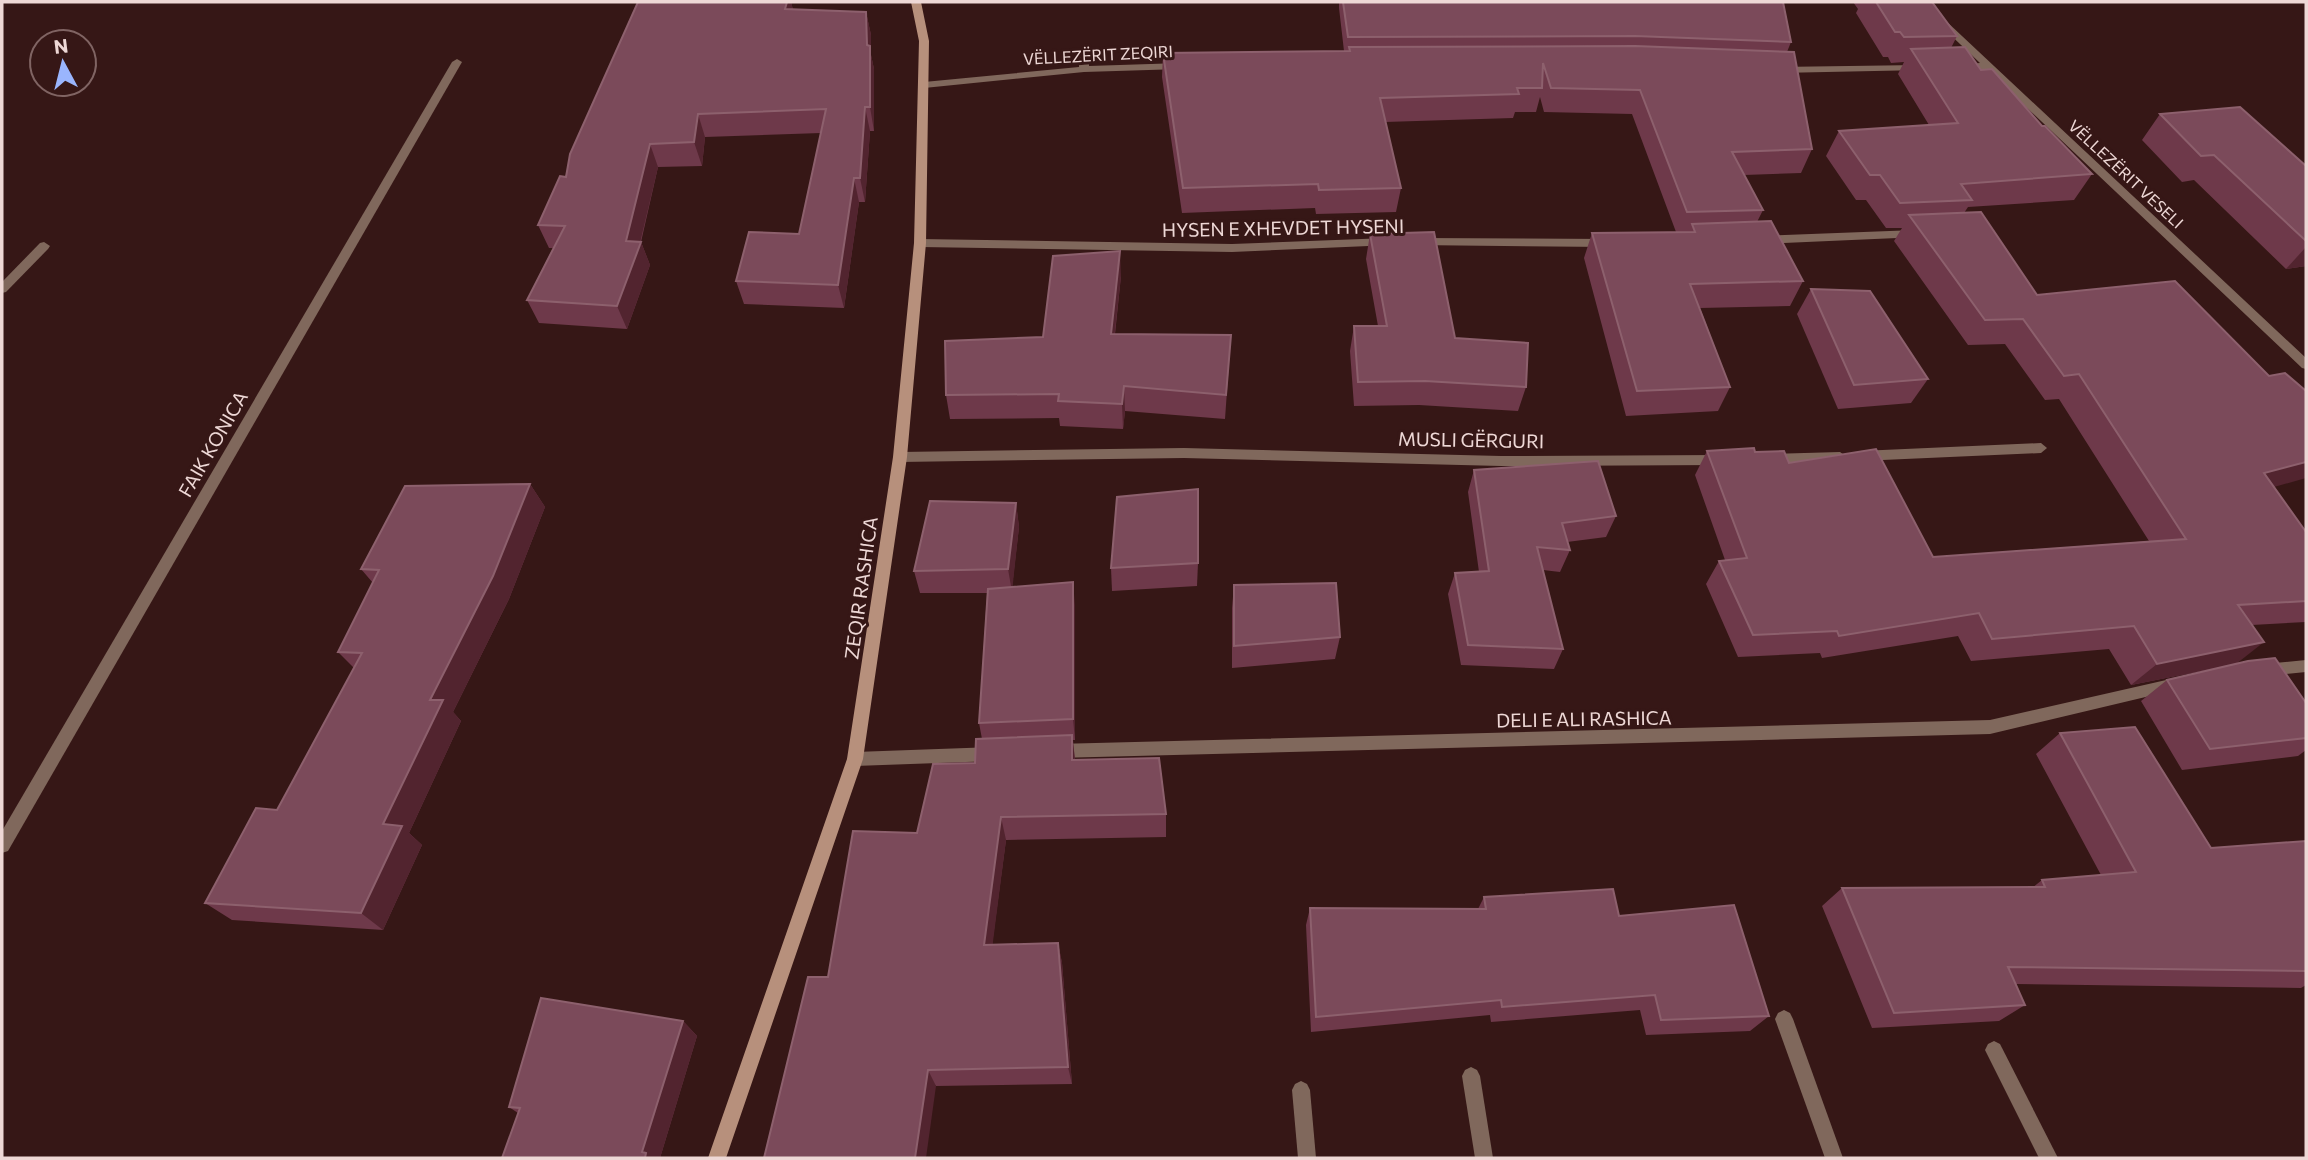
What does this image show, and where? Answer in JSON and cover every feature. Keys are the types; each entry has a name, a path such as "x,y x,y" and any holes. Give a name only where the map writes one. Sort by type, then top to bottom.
{"street":[{"name":"ZEQIR RASHICA","path":"717,1158 855,759 900,457 920,243 924,41 916,2"},
{"name":"VËLLEZËRIT VESELI","path":"1934,14 2306,365"},
{"path":"1084,50 1084,68"},
{"name":"FAIK KONICA","path":"2,846 457,62"},
{"name":"VËLLEZËRIT ZEQIRI","path":"924,85 1084,68 1190,66"},
{"path":"1949,67 1989,66"},
{"path":"1764,70 1936,67"},
{"path":"1747,240 1927,233"},
{"name":"HYSEN E XHEVDET HYSENI","path":"920,243 1231,248 1385,242 1622,243"},
{"path":"2,289 44,246"},
{"path":"1761,459 1922,455 2041,448"},
{"name":"MUSLI GËRGURI","path":"900,457 1184,453 1501,461 1734,460"},
{"path":"2244,672 2306,666"},
{"name":"DELI E ALI RASHICA","path":"1033,752 1170,746 1668,737 1990,727 2193,680"},
{"path":"855,759 1006,753"},
{"path":"1784,1019 1834,1158"},
{"path":"1994,1050 2049,1158"},
{"path":"1471,1076 1484,1158"},
{"path":"1301,1090 1307,1158"}],"building":[{"path":"638,2 787,2 785,9 866,12 867,45 870,46 870,107 865,107 860,178 854,178 838,285 736,281 749,232 799,234 826,109 698,114 694,142 650,144 626,241 641,242 617,306 527,300 565,226 538,225 560,176 566,177 570,154"},
{"path":"1343,2 1783,2 1791,42 1635,36 1348,37"},
{"path":"1876,2 1932,2 1957,36 1904,37 1900,32 1895,32"},
{"path":"1635,46 1794,52 1812,149 1732,152 1763,210 1687,212 1640,90 1551,88 1543,63 1542,88 1517,88 1519,94 1380,98 1401,188 1319,190 1318,184 1183,188 1163,53 1350,51 1349,47"},
{"path":"1965,47 1981,70 1992,69 2042,126 2092,174 1961,184 1972,200 1900,203 1880,175 1870,175 1839,131 1958,123 1911,49"},
{"path":"2240,107 2306,166 2306,241 2214,155 2201,156 2160,114"},
{"path":"1981,212 2037,295 2175,281 2269,376 2285,373 2306,391 2306,462 2264,473 2306,532 2306,601 2238,605 2264,642 2157,664 2134,626 1992,639 1979,613 1839,636 1837,631 1753,635 1719,561 1747,558 1707,451 1754,448 1755,452 1784,451 1789,463 1876,449 1933,557 2186,539 2079,374 2064,376 2023,319 1985,320 1909,215"},
{"path":"1771,221 1803,281 1690,284 1730,387 1637,391 1592,233 1695,232 1692,224"},
{"path":"1434,232 1455,338 1528,343 1526,387 1425,381 1358,382 1354,326 1387,326 1370,234"},
{"path":"1120,251 1111,334 1231,335 1226,395 1124,386 1122,404 1058,401 1059,394 946,395 945,341 1043,337 1053,256"},
{"path":"1811,289 1870,291 1928,379 1854,385"},
{"path":"1598,461 1616,516 1562,523 1570,550 1537,547 1563,649 1468,645 1455,573 1489,571 1474,470"},
{"path":"530,484 493,576 430,700 443,700 383,824 402,826 361,913 205,903 256,808 277,810 362,653 338,652 379,570 361,569 405,486"},
{"path":"1198,489 1198,563 1111,568 1117,497"},
{"path":"930,501 1016,503 1008,569 914,571"},
{"path":"1073,582 1073,719 979,723 988,589"},
{"path":"1336,583 1340,637 1234,646 1234,585"},
{"path":"2275,658 2306,703 2306,738 2210,749 2167,680 2248,661"},
{"path":"2135,727 2211,848 2306,841 2306,971 2008,967 2025,1005 1894,1013 1842,888 2045,887 2042,880 2136,872 2060,733"},
{"path":"1072,735 1072,760 1159,758 1166,814 1001,817 984,945 1058,943 1068,1067 928,1070 915,1158 764,1158 808,977 828,977 853,831 917,833 933,764 975,763 976,739"},
{"path":"1613,889 1619,916 1734,905 1769,1016 1661,1020 1655,995 1502,1007 1501,1000 1316,1017 1310,908 1486,909 1484,897"},
{"path":"541,998 683,1021 642,1152 646,1153 645,1158 502,1158 520,1108 509,1107"}]}
